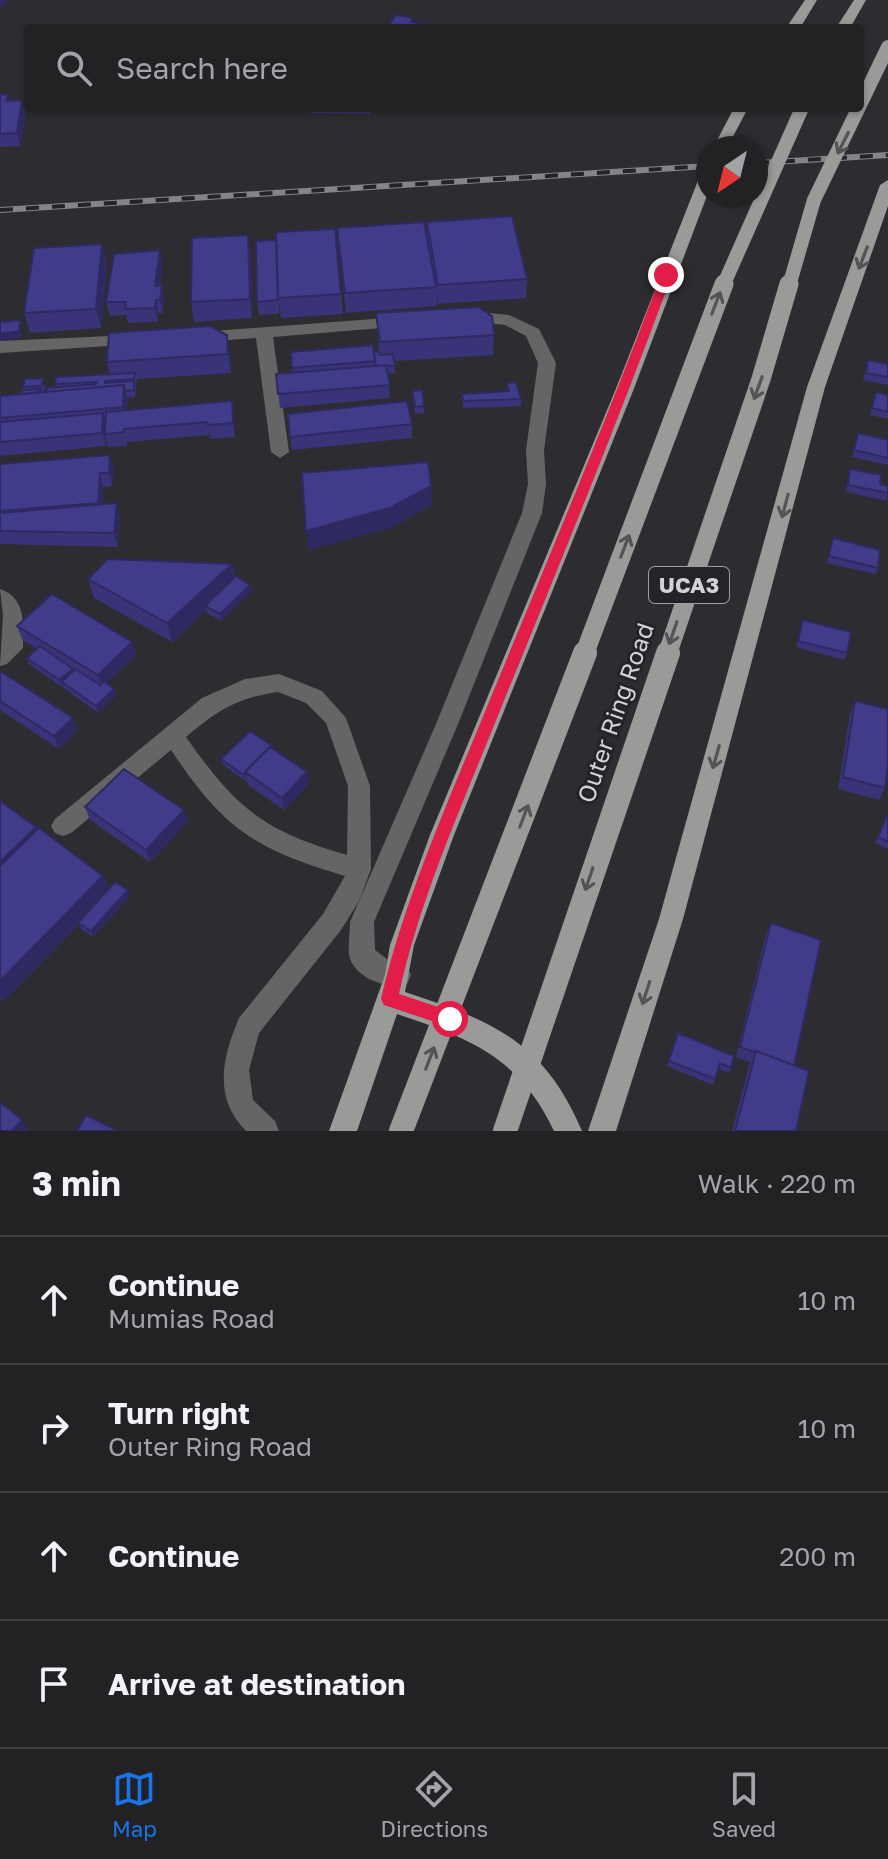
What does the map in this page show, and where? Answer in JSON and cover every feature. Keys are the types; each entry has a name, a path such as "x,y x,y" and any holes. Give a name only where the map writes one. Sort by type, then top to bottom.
{"main road":[{"path":"796,24 811,0"},
{"path":"845,24 860,0"},
{"name":"Outer Ring Road","path":"864,97 888,47"},
{"path":"726,136 739,112"},
{"name":"Outer Ring Road","path":"401,1131 530,801 720,293 775,162 800,112"},
{"name":"Outer Ring Road","path":"505,1131 761,379 814,200 857,112"},
{"name":"UCA3","path":"602,1131 671,919 816,387 888,185"},
{"path":"343,1131 394,987 402,945 442,835 624,391 696,204"},
{"path":"394,987 493,1040 520,1059 540,1079 568,1131"}],"street":[{"path":"394,987 386,974 362,956 362,922 447,724 532,513 537,484 535,450 547,363 533,333 509,320 453,318"},
{"path":"187,337 264,334 422,320"},
{"path":"264,334 280,452"},
{"path":"1,350 156,339"},
{"path":"0,597 13,613 12,648 0,658"},
{"path":"63,826 210,704 245,688 279,683 314,697 335,718 359,786 359,869 350,893 332,922 248,1027 236,1070 240,1106 265,1131"},
{"path":"173,735 205,782 236,815 269,839 359,869"}],"building":[{"path":"396,15 413,18 411,22 426,24 390,24"},
{"path":"8,94 6,101 22,100 17,133 0,134 0,95"},
{"path":"512,216 527,279 438,285 427,222"},
{"path":"424,222 436,287 345,293 337,228"},
{"path":"335,229 341,294 278,298 276,232"},
{"path":"248,235 250,299 191,302 192,238"},
{"path":"276,240 278,300 257,302 256,241"},
{"path":"102,244 96,309 24,313 34,248"},
{"path":"160,250 155,286 162,285 160,300 156,300 155,308 125,309 126,302 106,302 114,254"},
{"path":"478,307 492,316 494,335 380,342 376,313"},
{"path":"20,320 19,331 0,334 0,322"},
{"path":"210,326 227,335 228,354 107,362 109,333"},
{"path":"373,345 375,361 292,368 291,352"},
{"path":"374,352 393,354 395,366 376,366"},
{"path":"868,360 888,364 888,377 866,373"},
{"path":"386,365 390,385 278,394 276,374"},
{"path":"135,373 134,379 105,381 134,381 134,390 125,391 124,385 47,392 47,388 97,382 55,384 56,377"},
{"path":"43,378 42,386 23,387 25,379"},
{"path":"516,382 521,399 463,401 462,394 509,391 507,383"},
{"path":"124,385 123,407 0,418 0,396"},
{"path":"41,389 40,392 21,394 22,390"},
{"path":"422,390 424,406 415,407 412,391"},
{"path":"876,392 888,395 888,412 872,408"},
{"path":"232,401 233,423 208,425 207,422 124,429 124,432 105,434 106,412"},
{"path":"407,401 412,424 290,437 288,414"},
{"path":"103,413 102,433 0,442 0,422"},
{"path":"858,433 888,440 888,458 854,450"},
{"path":"110,455 109,473 100,473 98,503 0,511 0,464"},
{"path":"428,462 431,486 390,508 306,531 302,473"},
{"path":"850,469 881,475 880,484 888,486 888,493 848,485"},
{"path":"117,503 114,533 0,531 0,513"},
{"path":"833,538 880,550 878,568 829,556"},
{"path":"108,559 232,564 167,623 88,579"},
{"path":"236,576 250,585 220,614 205,606"},
{"path":"52,594 132,642 98,675 17,626"},
{"path":"803,620 851,632 847,653 798,641"},
{"path":"40,646 73,669 59,680 27,658"},
{"path":"75,669 100,685 104,681 114,689 96,706 62,682"},
{"path":"0,671 73,718 54,736 0,701"},
{"path":"855,701 888,709 885,788 843,777"},
{"path":"250,731 274,747 270,747 245,772 245,776 221,759"},
{"path":"270,747 307,772 282,798 245,772"},
{"path":"124,769 184,810 146,850 85,807"},
{"path":"0,801 36,827 0,862"},
{"path":"888,815 888,842 878,837"},
{"path":"39,828 103,876 0,981 0,866"},
{"path":"115,882 128,890 91,931 78,923"},
{"path":"771,923 821,940 794,1066 740,1047"},
{"path":"678,1033 734,1056 731,1068 720,1063 715,1079 669,1061"},
{"path":"756,1051 809,1071 796,1131 735,1131"},
{"path":"0,1102 22,1120 12,1131 0,1131"},
{"path":"86,1115 118,1131 77,1131"}],"railway":[{"path":"768,162 888,155"},
{"path":"0,210 696,167"}],"route":[{"path":"450,1019 390,999 398,975 402,945 442,835 624,391 666,275"}]}
